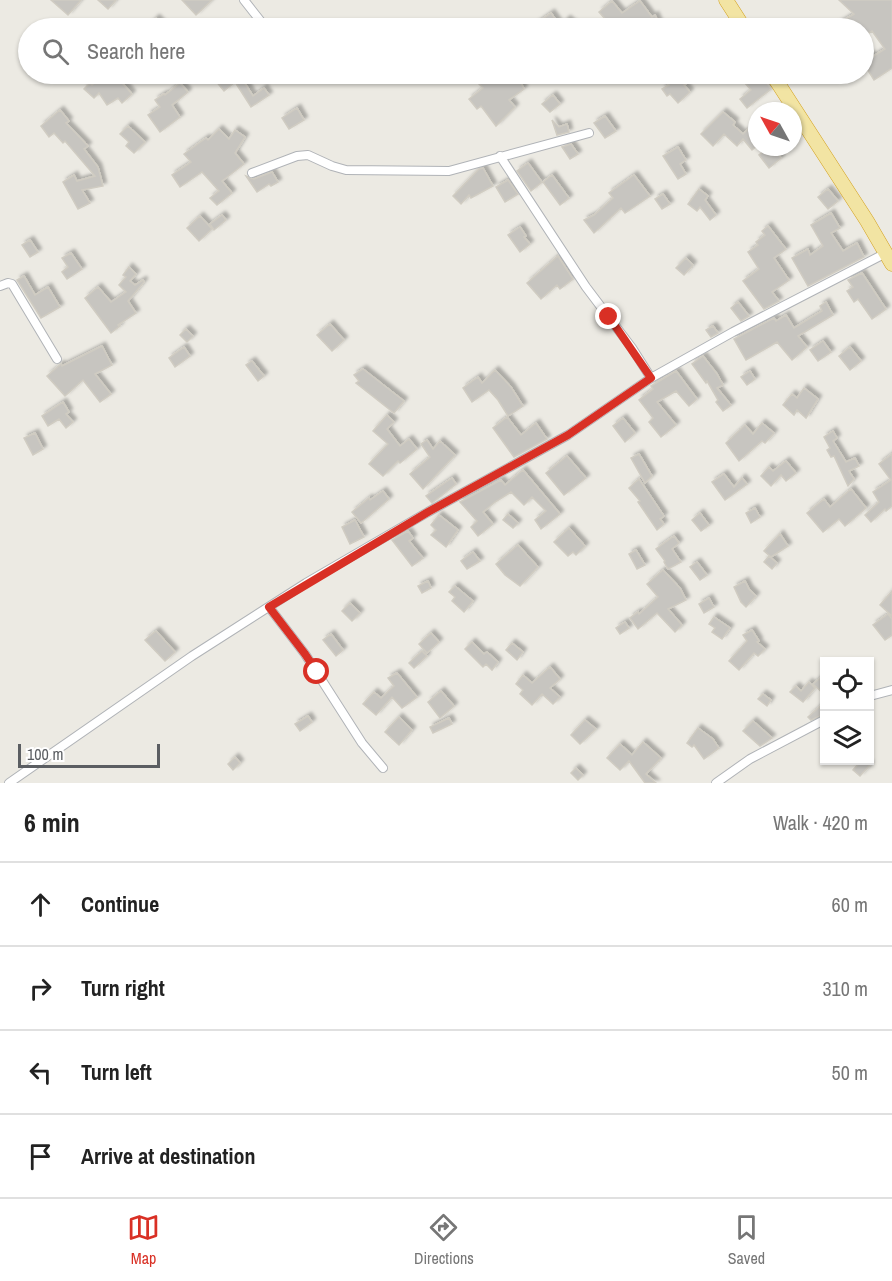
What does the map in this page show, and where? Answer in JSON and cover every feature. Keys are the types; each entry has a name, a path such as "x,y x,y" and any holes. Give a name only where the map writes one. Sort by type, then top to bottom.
{"highway":[{"path":"726,0 738,18"},
{"path":"778,84 889,258"}],"street":[{"path":"244,0 258,18"},
{"path":"252,173 297,156 308,155 346,170 449,171 589,133"},
{"path":"500,156 586,287 632,348 651,378"},
{"path":"9,783 183,662 269,607 428,512 568,435 651,378 733,332 889,258"},
{"path":"0,286 12,284 57,359"},
{"path":"269,607 305,654 362,743 383,768"},
{"path":"874,695 892,690"},
{"path":"716,783 750,759 820,723"}],"building":[{"path":"51,0 81,0 68,15"},
{"path":"98,0 116,0 108,9"},
{"path":"182,0 212,0 196,15"},
{"path":"839,0 892,0 892,68 874,80 874,56 885,49 874,34 874,18 847,18 854,14"},
{"path":"612,1 622,13 640,1 652,17 655,15 656,18 604,18 599,12"},
{"path":"551,13 555,18 544,18"},
{"path":"89,84 123,84 132,94 122,103 118,98 107,105 99,93 94,98 84,89"},
{"path":"179,84 188,92 172,105 180,117 160,132 148,115 160,107 155,100"},
{"path":"218,84 233,84 224,91"},
{"path":"236,84 245,84 253,96 264,88 269,95 251,107"},
{"path":"479,84 522,84 524,89 509,100 515,107 496,126 481,106 477,109 469,99 483,88"},
{"path":"686,84 684,85 690,92 678,103 670,94 667,96 662,89 669,85"},
{"path":"746,84 768,84 771,89 755,102 748,102 747,108 740,99 751,90"},
{"path":"553,95 560,104 550,112 542,104"},
{"path":"297,108 304,120 289,129 282,118"},
{"path":"60,110 69,121 66,123 88,146 84,149 98,167 103,186 82,190 90,203 78,209 63,182 74,175 77,181 95,176 65,141 63,143 54,133 49,137 41,126"},
{"path":"723,112 735,122 733,125 743,134 748,129 748,145 743,139 737,146 724,134 713,146 701,134"},
{"path":"605,116 616,131 605,138 594,123"},
{"path":"552,120 559,127 567,124 569,132 557,135"},
{"path":"128,126 145,142 134,153 126,146 129,142 120,134"},
{"path":"219,129 229,139 235,130 245,137 235,153 244,164 222,181 232,193 217,205 210,198 219,191 202,172 180,187 172,175 191,162 184,154 206,138 208,140"},
{"path":"571,144 578,154 570,159 562,147"},
{"path":"678,147 686,160 680,164 686,174 678,179 663,156"},
{"path":"760,156 780,156 781,158 769,168"},
{"path":"528,163 542,182 531,191 517,171"},
{"path":"483,168 493,186 471,198 469,195 461,204 453,196 479,169"},
{"path":"272,172 278,182 271,186 269,184 257,192 246,176 254,179"},
{"path":"552,175 569,198 560,205 543,182"},
{"path":"634,175 650,196 625,213 621,208 594,233 584,220 594,215 613,198 609,193"},
{"path":"508,180 518,194 505,202 496,187"},
{"path":"699,189 708,196 705,200 716,215 710,220 700,207 697,211 688,204"},
{"path":"828,189 838,201 828,209 818,197"},
{"path":"663,194 670,204 662,209 655,199"},
{"path":"831,213 840,228 831,233 843,251 857,243 864,257 808,286 792,258 808,249 810,255 823,246 811,225"},
{"path":"222,215 226,220 214,230 210,224"},
{"path":"200,216 212,229 199,241 187,228"},
{"path":"768,226 786,249 774,258 789,280 772,292 779,301 764,309 743,281 759,269 748,252 758,245 756,242 765,235 762,231"},
{"path":"520,227 530,244 520,252 508,235"},
{"path":"30,240 38,252 30,257 22,245"},
{"path":"71,253 82,269 67,279 62,272 68,267 62,258"},
{"path":"558,256 573,279 560,289 557,285 541,299 527,283"},
{"path":"686,258 693,265 684,275 676,268"},
{"path":"129,267 136,274 130,281 135,285 143,280 144,282 128,301 136,313 118,325 120,326 111,333 85,298 98,287 111,302 126,292 119,285 126,277 123,275"},
{"path":"862,273 886,309 872,319 858,299 854,302 847,291 853,287 848,280"},
{"path":"24,276 35,295 48,287 60,307 41,318 17,280"},
{"path":"738,302 749,316 741,321 731,308"},
{"path":"826,302 833,315 798,336 807,347 792,360 777,342 746,360 734,339 774,318 776,321 786,315 794,328 822,311 820,306"},
{"path":"330,324 344,340 332,351 317,335"},
{"path":"713,326 718,333 711,337 706,330"},
{"path":"186,329 193,336 187,342 180,335"},
{"path":"823,341 831,352 818,361 810,350"},
{"path":"102,346 112,365 95,374 111,394 100,402 83,380 65,396 47,376 61,364 62,366"},
{"path":"184,347 190,356 175,367 169,358"},
{"path":"850,347 861,361 850,370 839,356"},
{"path":"703,356 723,385 717,388 731,405 723,411 716,402 718,400 707,381 706,383 692,364"},
{"path":"252,361 264,376 258,381 246,365"},
{"path":"363,369 404,401 394,413 356,383 359,381 354,375"},
{"path":"495,370 511,387 523,406 508,416 489,390 472,402 463,388 478,377 482,383"},
{"path":"676,371 697,399 689,406 676,391 657,402 676,425 661,437 649,422 653,418 639,400 653,389 651,386"},
{"path":"750,371 755,379 747,385 741,377"},
{"path":"804,388 818,399 806,418 797,410 794,415 783,405 792,394 797,398"},
{"path":"63,402 69,412 66,414 73,422 66,428 59,419 48,426 42,416"},
{"path":"387,415 394,422 387,429 400,446 409,439 417,449 400,463 398,461 383,476 369,464 388,444 373,431"},
{"path":"507,417 521,435 536,423 547,439 514,457 493,428"},
{"path":"623,418 635,433 625,442 613,426"},
{"path":"762,423 774,433 765,443 762,441 739,461 726,443 745,425 753,434"},
{"path":"833,431 837,438 833,441 846,462 855,458 859,466 849,471 854,479 848,486 834,456 831,457 827,450 830,448 824,437"},
{"path":"35,433 43,449 33,455 24,438"},
{"path":"427,440 433,449 440,441 455,455 423,489 410,474 430,457 421,444"},
{"path":"639,454 652,476 645,483 631,458"},
{"path":"892,454 892,506 886,511 885,509 871,522 865,515 879,502 873,492 891,480 879,464"},
{"path":"567,456 586,478 564,495 546,473"},
{"path":"786,461 796,473 786,481 781,475 771,486 761,476 769,467 773,471"},
{"path":"523,470 560,514 541,529 535,520 546,511 532,497 524,505 511,492 483,512 493,524 478,536 471,527 477,521 460,502 501,480 505,485"},
{"path":"724,474 734,487 742,478 747,484 725,500 712,482"},
{"path":"452,478 456,484 432,503 426,496"},
{"path":"639,479 664,516 660,519 664,524 657,530 638,502 640,501 629,488"},
{"path":"851,489 866,508 845,526 839,519 823,532 807,513 824,499 830,507"},
{"path":"383,491 389,499 361,523 352,512 369,498 370,500"},
{"path":"755,508 760,517 751,523 746,513"},
{"path":"700,513 709,525 701,531 692,520"},
{"path":"508,514 518,523 513,528 503,520"},
{"path":"439,515 458,530 446,547 431,535 436,530 431,525"},
{"path":"355,520 364,537 350,544 342,527"},
{"path":"569,528 585,546 576,555 573,552 568,556 554,542"},
{"path":"408,531 413,538 409,541 423,558 412,566 392,540"},
{"path":"780,534 788,546 771,557 764,551"},
{"path":"674,536 679,543 672,549 681,562 668,569 656,549"},
{"path":"518,545 538,567 520,586 505,575 496,564"},
{"path":"636,550 645,565 637,569 629,554"},
{"path":"473,552 480,561 467,569 461,561"},
{"path":"769,556 777,563 772,569 764,562"},
{"path":"697,562 707,575 700,580 690,567"},
{"path":"663,570 680,588 686,600 668,609 682,625 675,632 657,613 638,629 630,618 638,612 639,614 658,597 647,584"},
{"path":"428,581 431,588 422,593 418,586"},
{"path":"745,581 756,596 746,607 734,587"},
{"path":"455,586 473,601 464,612 452,601 455,597 449,592"},
{"path":"892,591 892,616 880,605"},
{"path":"709,598 714,607 704,613 699,604"},
{"path":"350,603 360,613 352,621 342,611"},
{"path":"888,614 892,619 892,635 885,640 873,625"},
{"path":"714,617 730,628 722,639 712,632 715,628 709,624"},
{"path":"625,622 629,628 620,634 616,628"},
{"path":"752,630 759,641 757,642 765,649 758,656 754,653 739,670 729,661 747,641 743,635"},
{"path":"156,631 175,652 165,661 145,640"},
{"path":"431,633 439,642 427,653 419,644"},
{"path":"331,634 343,650 336,656 323,640"},
{"path":"472,642 484,654 487,652 498,662 492,670 486,664 483,667 465,649"},
{"path":"512,643 523,652 517,660 506,650"},
{"path":"422,651 427,656 414,668 409,663"},
{"path":"550,667 560,679 550,688 560,697 553,704 542,694 532,705 520,694 523,690 516,684 523,675 532,683"},
{"path":"397,673 417,697 402,708 392,697 376,715 363,704 374,692 381,698 394,686 388,678"},
{"path":"820,678 820,690 813,684"},
{"path":"809,682 815,688 803,702 790,692 796,686 801,691"},
{"path":"441,691 454,706 440,718 428,702"},
{"path":"763,694 771,700 767,706 758,699"},
{"path":"820,706 820,716 811,720 808,717"},
{"path":"308,716 312,722 300,731 295,724"},
{"path":"399,717 412,730 399,745 385,732"},
{"path":"449,718 452,724 433,733 430,727"},
{"path":"585,720 596,729 580,744 571,735"},
{"path":"753,721 772,738 760,746 743,731"},
{"path":"698,728 713,739 719,748 704,759 694,745 692,747 687,743"},
{"path":"643,742 661,758 646,774 656,783 645,783 629,761 620,770 607,758 620,744 632,755"},
{"path":"235,757 240,763 233,770 228,764"},
{"path":"858,765 870,765 860,776 853,770"},
{"path":"576,768 583,775 578,780 571,773"}],"route":[{"path":"317,672 269,607 428,512 568,435 651,378 609,317"}]}
